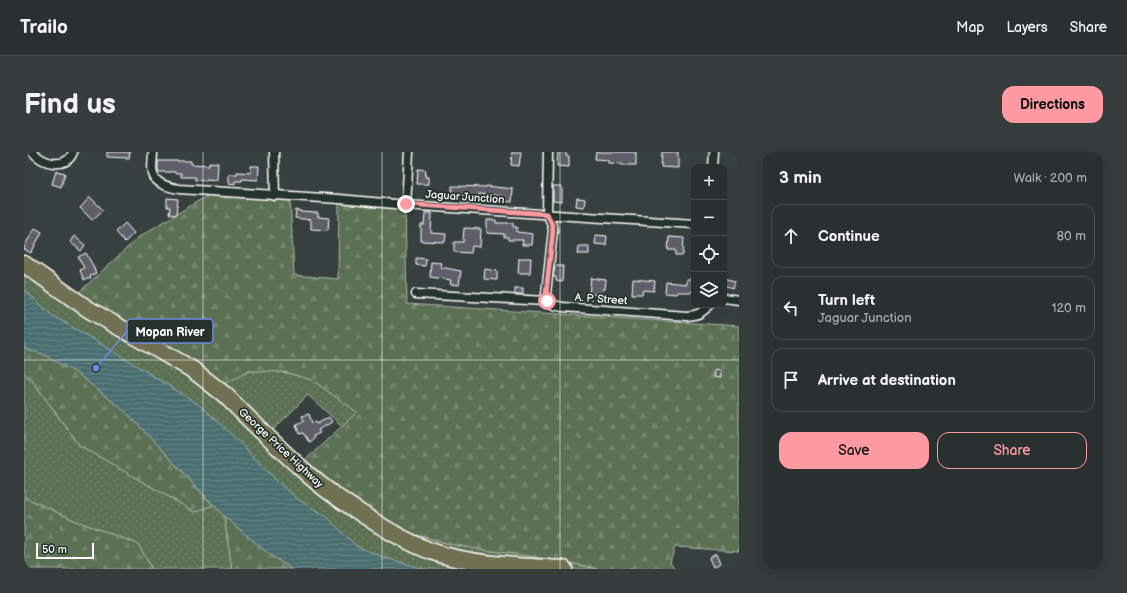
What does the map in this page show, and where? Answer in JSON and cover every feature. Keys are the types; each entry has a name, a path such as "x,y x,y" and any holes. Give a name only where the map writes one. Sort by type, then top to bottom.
{"highway":[{"name":"George Price Highway","path":"24,264 88,309 193,370 225,395 314,480 351,508 392,533 428,550 459,559 498,565 564,569"}],"street":[{"path":"32,152 45,162 56,164 64,163 72,157 73,152"},
{"name":"Jaguar Junction","path":"153,152 153,174 155,179 170,188 691,224"},
{"path":"274,152 275,196"},
{"path":"406,204 409,152"},
{"path":"547,301 546,294 553,230 547,214 548,152"},
{"path":"713,164 714,152"},
{"name":"A. P. Street","path":"416,294 547,301 562,307 687,316 701,313 707,308"},
{"path":"727,298 739,300"}],"green space":[{"path":"210,194 290,198 294,275 338,279 339,202 405,205 407,304 739,326 739,551 675,547 670,562 675,569 599,569 556,560 450,544 414,534 384,523 301,464 357,412 312,380 284,372 249,371 220,386 76,295 140,236"},
{"path":"24,260 220,386 249,371 284,372 312,380 358,412 342,426 308,395 271,432 283,444 384,523 414,534 450,544 556,560 599,569 424,569 385,558 356,546 327,517 299,500 279,483 231,434 198,404 53,316 24,290"},
{"path":"24,346 27,350 43,354 78,374 127,413 213,505 195,512 79,445 32,380 24,373"},
{"path":"24,373 32,380 79,445 195,512 213,505 224,516 232,569 152,569 138,544 76,521 24,497"},
{"path":"24,497 76,521 138,544 152,569 24,569"},
{"path":"224,516 270,555 292,569 232,569"}],"water":[{"path":"24,290 53,316 198,404 231,434 279,483 299,500 327,517 356,546 385,558 424,569 292,569 270,555 224,516 127,413 78,374 43,354 27,350 24,346"}],"building":[{"path":"107,152 130,152 129,158 107,157"},
{"path":"512,152 521,152 519,166 511,165"},
{"path":"558,152 566,152 566,156 569,156 569,167 557,166"},
{"path":"596,152 636,152 636,165 622,165 609,163 609,160 595,159"},
{"path":"662,152 678,152 678,168 661,167"},
{"path":"158,161 191,161 191,164 209,165 209,162 218,163 217,180 195,180 195,177 181,177 181,173 158,172"},
{"path":"251,166 259,166 258,180 242,179 242,181 235,181 235,184 229,183 229,174 237,174 237,172 251,173"},
{"path":"418,169 426,170 425,177 429,177 429,184 417,184"},
{"path":"56,171 65,173 61,187 52,184"},
{"path":"452,186 486,186 513,189 512,202 503,201 503,196 479,194 479,197 452,195"},
{"path":"553,186 562,186 562,202 553,201"},
{"path":"90,197 103,210 92,220 80,208"},
{"path":"167,198 178,199 176,215 169,214 170,207 167,207"},
{"path":"577,198 585,199 584,207 576,206"},
{"path":"296,210 318,213 318,217 329,218 328,230 311,229 311,220 295,218"},
{"path":"425,213 432,213 431,233 446,234 445,242 421,241 421,225 424,225"},
{"path":"487,220 496,220 496,223 513,223 513,227 517,227 517,232 533,234 532,245 522,245 523,240 508,240 508,237 504,237 504,234 487,233"},
{"path":"125,223 134,233 125,242 116,232"},
{"path":"35,228 42,232 31,253 24,249 24,247"},
{"path":"464,228 481,229 480,247 472,246 471,253 454,252 454,242 463,242"},
{"path":"596,235 607,236 606,245 595,244"},
{"path":"74,236 85,245 81,251 70,242"},
{"path":"669,237 684,238 683,255 676,255 676,250 668,250"},
{"path":"579,246 589,246 589,254 578,254"},
{"path":"86,253 96,273 90,276 91,278 84,280 80,270 84,268 78,257"},
{"path":"416,258 426,259 425,266 416,265"},
{"path":"519,258 531,258 530,273 518,273"},
{"path":"431,262 441,263 440,267 461,271 459,285 450,284 451,280 430,277"},
{"path":"555,266 563,266 562,282 556,281 556,277 553,277"},
{"path":"485,269 497,271 497,280 484,279"},
{"path":"591,278 606,280 605,289 603,289 602,295 589,294"},
{"path":"633,279 655,281 654,291 643,290 642,294 632,294"},
{"path":"686,279 691,279 691,292 677,292 676,294 665,293 666,282 686,284"},
{"path":"727,279 735,281 733,288 727,286"},
{"path":"515,288 523,288 523,294 515,294"},
{"path":"714,370 720,371 720,378 713,377"},
{"path":"309,414 312,423 316,422 317,424 329,417 332,422 318,430 320,433 313,436 314,438 309,442 303,433 299,434 296,424 304,421 302,416"},
{"path":"716,554 720,564 713,567 709,558"}],"place":[{"name":"Mopan River","path":"96,368"}],"route":[{"path":"406,204 547,214 553,230 546,294 547,301"}]}
